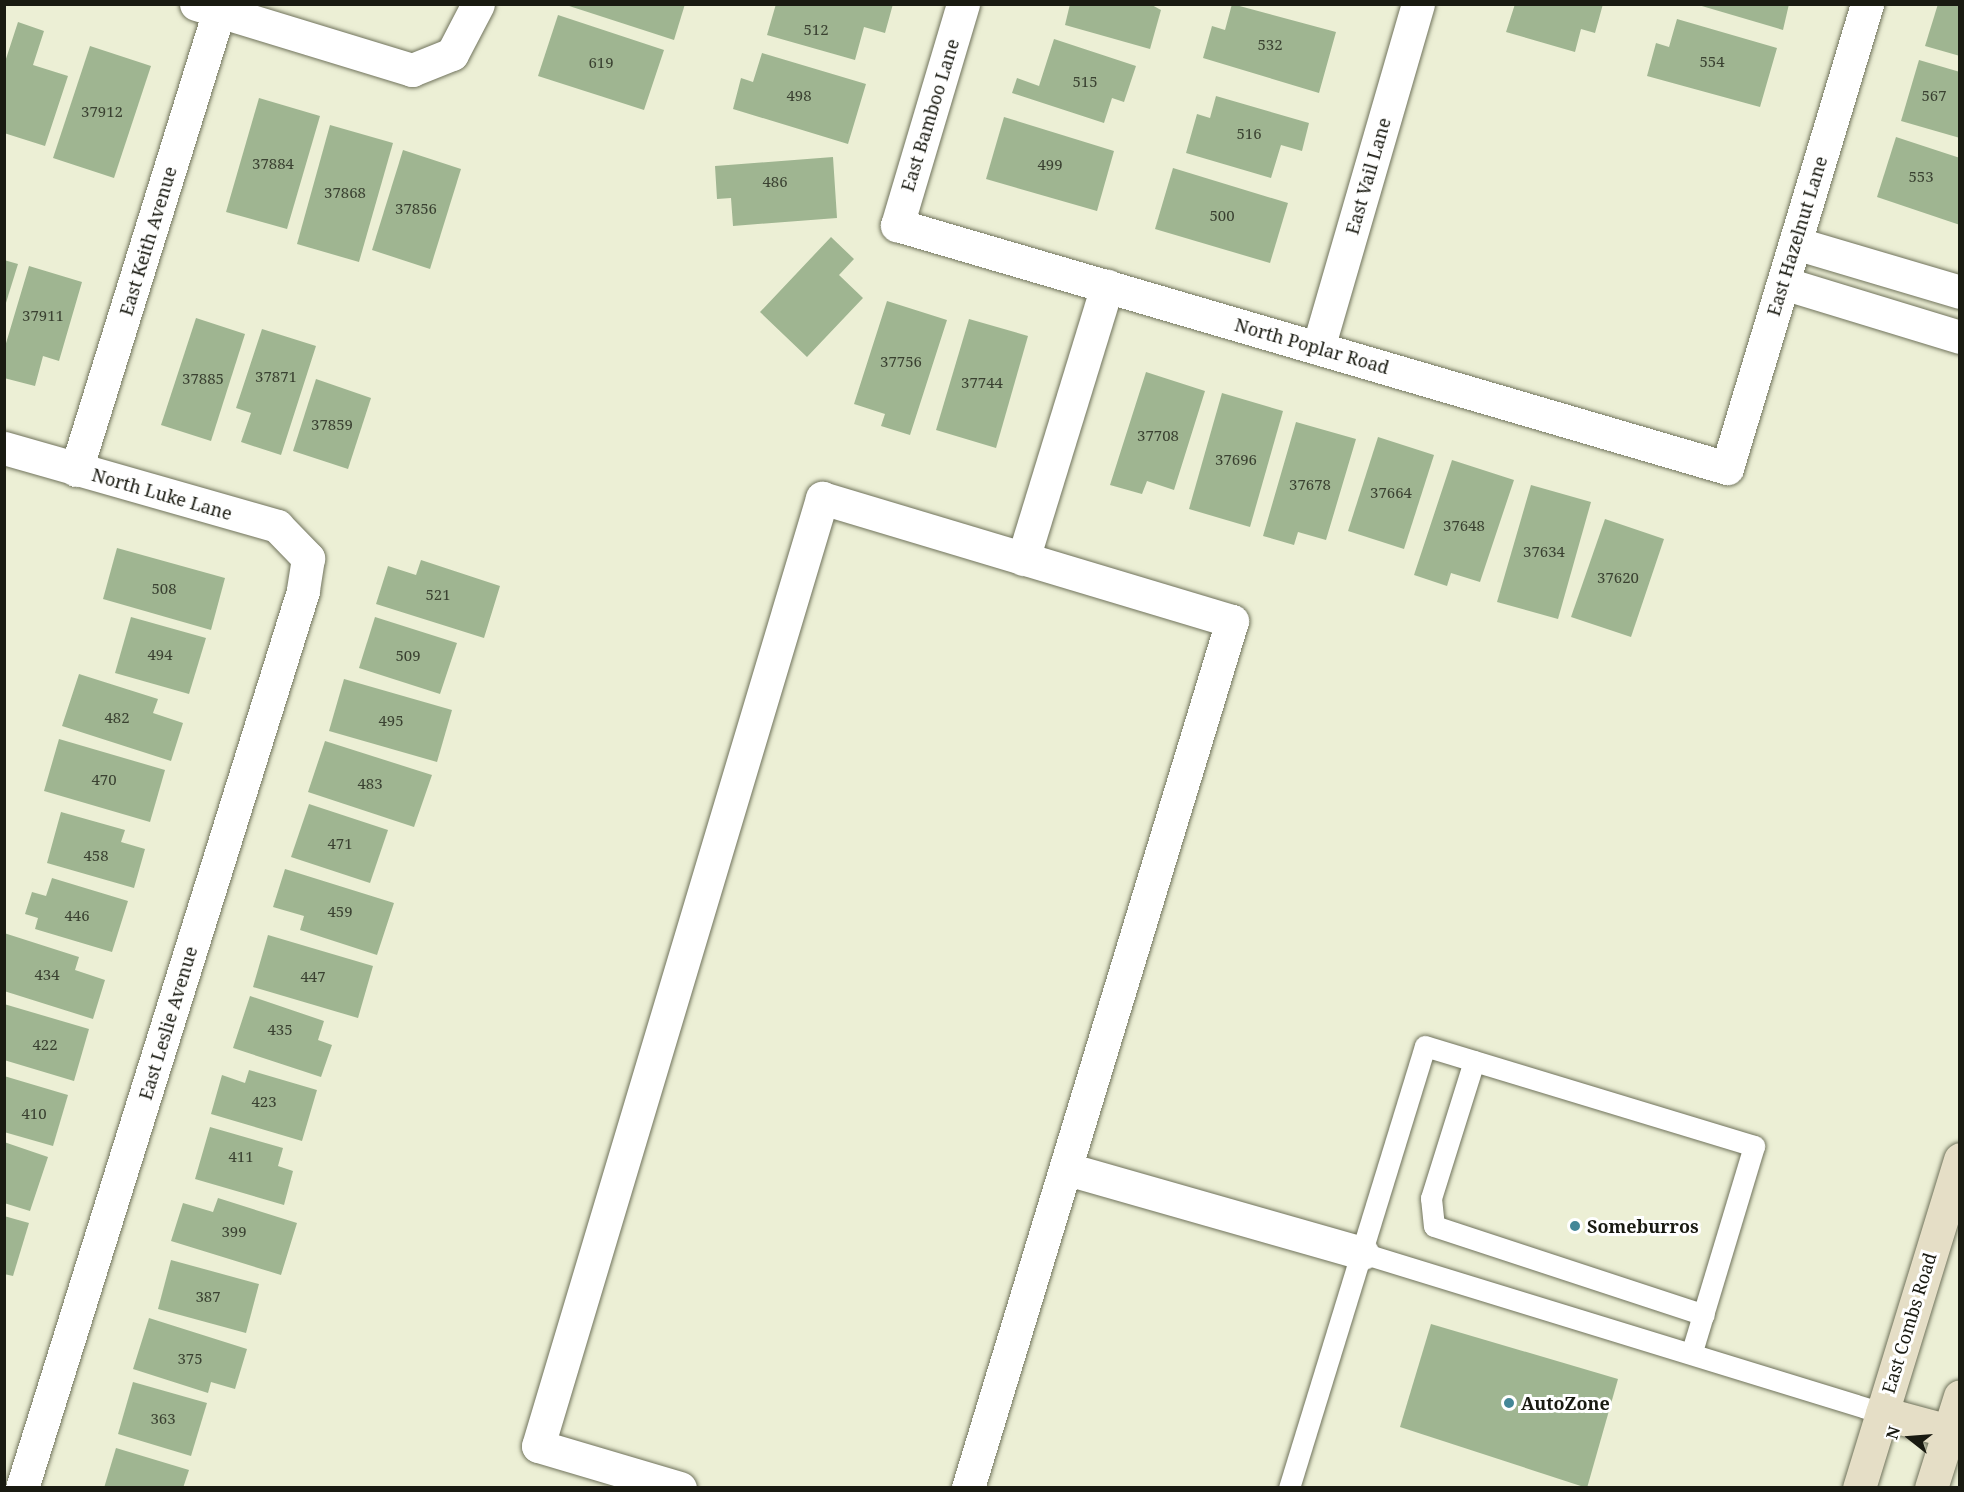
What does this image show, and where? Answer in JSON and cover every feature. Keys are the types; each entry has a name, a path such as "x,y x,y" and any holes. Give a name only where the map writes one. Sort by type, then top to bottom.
{"main road":[{"name":"East Combs Road","path":"1859,1488 1959,1159"},
{"path":"1931,1488 1959,1396"},
{"path":"1882,1413 1949,1431"}],"street":[{"path":"207,8 412,70 452,54 478,4"},
{"name":"East Bamboo Lane","path":"897,225 963,4"},
{"name":"East Vail Lane","path":"1318,348 1418,4"},
{"name":"East Hazelnut Lane","path":"1727,468 1867,4"},
{"name":"East Keith Avenue","path":"76,470 207,8"},
{"name":"North Poplar Road","path":"897,225 1727,468"},
{"path":"1795,243 1959,292"},
{"path":"1783,283 1957,327"},
{"path":"1023,559 1107,286"},
{"name":"North Luke Lane","path":"4,448 277,526 308,558"},
{"path":"680,1488 538,1446 822,498 1232,621 968,1488"},
{"name":"East Leslie Avenue","path":"22,1488 303,591 308,558"},
{"path":"1067,1169 1362,1253"}],"lane":[{"path":"1289,1488 1425,1046 1754,1146 1692,1352"},
{"path":"1474,1061 1431,1198 1434,1226 1704,1315"},
{"path":"1362,1253 1692,1352 1882,1413"}],"building":[{"path":"563,4 685,4 674,40"},
{"path":"776,4 893,4 885,33 864,27 855,60 767,35"},
{"path":"1070,4 1150,4 1161,10 1150,49 1065,25"},
{"path":"1232,4 1336,32 1319,93 1203,58 1212,26 1225,30"},
{"path":"1515,4 1603,4 1595,33 1581,29 1575,52 1506,32"},
{"path":"1695,4 1789,4 1783,30"},
{"path":"1938,4 1960,4 1960,56 1925,46"},
{"path":"558,15 664,50 644,110 538,76"},
{"path":"1677,19 1777,48 1760,107 1647,76 1656,43 1669,47"},
{"path":"18,22 44,31 33,65 68,76 45,146 4,133 4,65"},
{"path":"1054,39 1136,66 1124,102 1112,98 1104,123 1012,93 1017,78 1039,86"},
{"path":"90,46 151,66 114,178 53,158"},
{"path":"762,53 866,84 848,144 733,109 741,78 753,82"},
{"path":"1919,60 1960,72 1960,138 1901,121"},
{"path":"1216,96 1309,123 1302,151 1281,145 1271,178 1186,153 1197,114 1210,118"},
{"path":"259,98 320,116 287,229 226,212"},
{"path":"1004,117 1114,151 1097,211 986,179"},
{"path":"330,125 393,143 359,262 297,244"},
{"path":"1896,137 1960,158 1960,225 1877,197"},
{"path":"403,150 461,169 430,269 372,250"},
{"path":"833,157 837,218 733,226 731,198 717,199 715,166"},
{"path":"1173,168 1288,203 1270,263 1155,229"},
{"path":"831,237 854,259 839,275 863,298 807,357 760,312"},
{"path":"4,260 18,264 5,306 4,306"},
{"path":"29,266 82,282 59,361 43,356 35,386 4,378 4,350"},
{"path":"887,301 947,320 910,435 881,426 885,414 854,404"},
{"path":"196,318 245,334 211,441 161,425"},
{"path":"969,319 1028,336 996,448 936,430"},
{"path":"262,329 316,346 281,455 241,442 251,413 236,408"},
{"path":"1146,372 1205,391 1174,490 1147,481 1142,494 1110,485"},
{"path":"316,379 371,398 348,469 293,451"},
{"path":"1222,393 1283,411 1250,527 1189,509"},
{"path":"1296,422 1356,439 1326,540 1298,532 1294,545 1263,536"},
{"path":"1378,437 1434,455 1404,549 1348,531"},
{"path":"1452,460 1514,480 1480,582 1451,573 1447,586 1414,575"},
{"path":"1531,485 1591,502 1558,619 1497,602"},
{"path":"1605,519 1664,539 1631,637 1571,617"},
{"path":"117,548 225,578 211,630 103,599"},
{"path":"421,560 500,586 484,638 376,604 388,566 416,575"},
{"path":"131,617 206,638 189,694 115,673"},
{"path":"375,617 457,643 440,694 359,668"},
{"path":"79,674 158,699 153,713 183,723 171,761 62,726"},
{"path":"344,679 452,710 437,762 329,731"},
{"path":"59,739 165,770 150,822 44,791"},
{"path":"325,741 432,775 414,827 308,792"},
{"path":"309,804 388,830 370,883 291,857"},
{"path":"61,812 125,830 121,842 145,849 134,888 47,863"},
{"path":"285,869 394,903 377,955 300,930 304,916 273,907"},
{"path":"52,878 128,901 112,952 35,929 38,918 25,914 32,892 46,896"},
{"path":"4,933 79,957 75,970 105,980 93,1019 4,991"},
{"path":"268,935 373,966 358,1018 253,987"},
{"path":"250,996 324,1021 318,1040 332,1045 321,1077 233,1048"},
{"path":"4,1004 89,1029 74,1081 4,1060"},
{"path":"249,1070 317,1090 302,1141 211,1114 222,1075 245,1083"},
{"path":"4,1076 68,1095 53,1146 4,1132"},
{"path":"210,1127 283,1148 278,1166 293,1171 284,1205 195,1179"},
{"path":"4,1142 48,1157 30,1211 4,1203"},
{"path":"218,1198 297,1223 281,1275 171,1241 183,1203 213,1212"},
{"path":"4,1216 29,1223 13,1276 4,1274"},
{"path":"171,1260 259,1284 246,1333 158,1309"},
{"path":"149,1318 247,1349 235,1389 211,1382 208,1393 133,1369"},
{"name":"AutoZone","path":"1431,1324 1618,1379 1587,1488 1400,1427"},
{"path":"133,1382 207,1403 191,1456 118,1434"},
{"path":"116,1448 189,1470 183,1488 104,1488"}],"place":[{"name":"Someburros","path":"1575,1226"},
{"name":"AutoZone","path":"1509,1403"}]}
